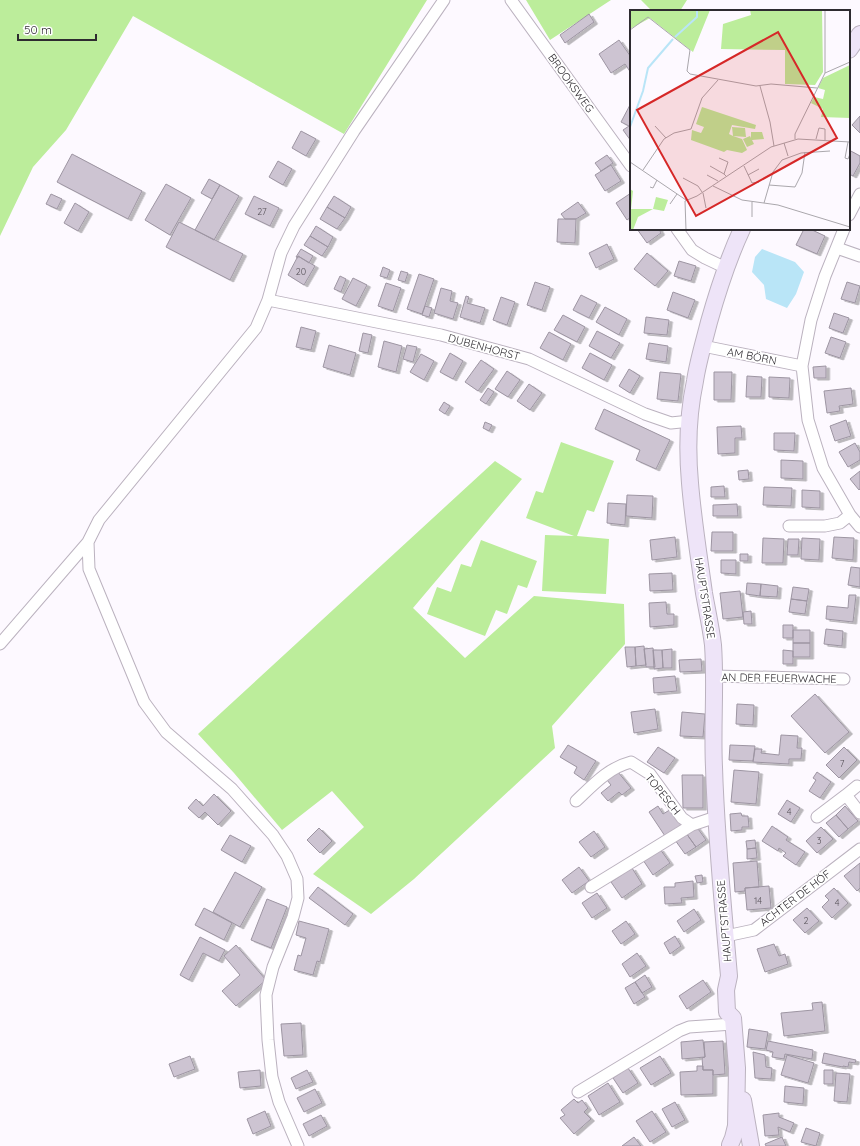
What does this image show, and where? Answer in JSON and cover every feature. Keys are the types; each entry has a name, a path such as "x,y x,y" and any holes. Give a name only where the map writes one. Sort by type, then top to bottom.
{"main road":[{"path":"850,49 860,34"},
{"name":"HAUPTSTRASSE","path":"742,230 726,268 694,381 690,421 690,484 696,540 713,645 716,817 729,976 734,989 736,1002 736,1013 733,1021 737,1068 751,1146"},
{"name":"HAUPTSTRASSE","path":"729,1145 733,1138 736,1126 737,1068"},
{"path":"729,1145 738,1141 743,1141 751,1146"}],"street":[{"path":"0,644 88,542 99,520 256,328 268,300 281,253 294,226 362,119 444,0"},
{"name":"BROOKSWEG","path":"511,0 630,165"},
{"path":"850,213 860,194"},
{"path":"678,230 692,250 704,258 726,268"},
{"path":"844,230 825,276 811,320 802,366 808,420 823,468 850,515 860,527"},
{"path":"837,248 860,256"},
{"name":"DUBENHORST","path":"268,300 441,336 529,359 645,414 671,423 690,421"},
{"name":"AM BÖRN","path":"703,346 802,366"},
{"path":"790,526 824,526 840,523 850,515"},
{"path":"88,542 89,569 144,702 166,732 232,789 273,835 287,856 297,879 298,898 293,917 273,967 266,995 268,1040 272,1077 279,1102 298,1146"},
{"name":"AN DER FEUERWACHE","path":"714,676 844,679"},
{"name":"TOPESCH","path":"576,801 604,775 620,765 631,762 650,774 682,818 692,825"},
{"path":"817,817 857,786"},
{"path":"846,795 860,813"},
{"name":"TOPESCH","path":"591,887 692,825 716,817"},
{"name":"ACHTER DE HÖF","path":"726,936 754,930 860,849"},
{"path":"578,1092 679,1031 689,1027 733,1021"}],"green space":[{"path":"0,0 427,0 344,134 133,16 66,130 33,167 0,236"},
{"path":"526,0 611,0 550,40"},
{"path":"641,0 687,0 681,10 651,10"},
{"path":"561,442 614,461 594,512 587,510 577,536 609,539 606,594 542,591 545,535 574,536 526,518 536,491 543,493"},
{"path":"495,461 522,479 413,608 465,658 534,596 624,604 625,644 552,726 555,748 414,879 371,914 313,874 364,827 332,791 282,830 234,773 198,734"},
{"path":"481,540 537,561 527,588 518,585 507,614 496,610 485,636 427,614 437,587 451,592 461,564 471,567"}],"water":[{"path":"762,249 795,262 804,272 796,294 787,308 766,299 764,285 752,272 755,257"}],"building":[{"path":"589,14 594,22 565,43 560,35"},
{"path":"619,40 630,56 630,72 625,64 611,73 599,54"},
{"path":"630,105 630,140 623,130 629,126 621,122"},
{"path":"860,116 860,133 852,125"},
{"path":"301,131 316,139 306,156 292,148"},
{"path":"850,151 860,156 860,163 853,176 850,174"},
{"path":"72,154 142,191 128,219 57,182"},
{"path":"607,155 613,163 601,171 595,163"},
{"path":"278,161 292,169 283,185 269,177"},
{"path":"611,165 621,181 605,191 595,175"},
{"path":"209,179 220,185 212,199 201,193"},
{"path":"166,184 191,198 170,235 145,220"},
{"path":"220,185 239,196 214,240 195,230"},
{"path":"51,194 62,199 57,209 46,204"},
{"path":"630,194 630,218 627,220 616,203"},
{"path":"254,196 279,208 270,226 245,214"},
{"path":"334,196 351,207 345,218 327,207"},
{"path":"578,202 586,213 576,219 565,219 561,214"},
{"path":"75,203 89,212 78,231 64,223"},
{"path":"327,207 345,218 337,229 320,219"},
{"path":"558,219 576,219 575,243 557,242"},
{"path":"179,222 243,254 230,280 166,247"},
{"path":"316,226 333,237 328,247 310,236"},
{"path":"638,230 660,230 661,233 647,243"},
{"path":"804,230 812,230 825,236 817,254 796,245"},
{"path":"310,236 328,247 322,256 304,245"},
{"path":"607,244 614,259 596,268 589,253"},
{"path":"301,249 313,256 309,263 298,256 298,258 296,257"},
{"path":"647,253 668,271 655,286 634,269"},
{"path":"298,256 315,266 304,285 288,275"},
{"path":"679,261 696,266 691,281 674,276"},
{"path":"383,267 390,270 387,278 380,276"},
{"path":"401,271 408,273 405,282 398,280"},
{"path":"419,274 434,279 422,314 407,309"},
{"path":"340,276 346,279 341,292 334,289"},
{"path":"353,278 367,285 356,306 342,299"},
{"path":"535,282 550,287 542,310 527,305"},
{"path":"847,282 860,286 855,303 841,299"},
{"path":"386,283 401,288 393,311 378,306"},
{"path":"441,288 452,291 450,301 458,303 453,319 434,313"},
{"path":"673,292 695,300 688,318 667,310"},
{"path":"581,295 597,303 589,318 573,310"},
{"path":"466,296 469,297 467,303 485,308 480,323 460,317"},
{"path":"501,297 515,302 507,325 493,320"},
{"path":"425,306 432,308 429,317 422,315"},
{"path":"605,307 627,319 619,335 596,322"},
{"path":"834,313 849,318 843,333 829,328"},
{"path":"563,315 585,327 577,342 554,330"},
{"path":"646,317 669,320 667,335 644,333"},
{"path":"301,327 316,331 311,350 296,347"},
{"path":"597,331 620,343 611,358 589,346"},
{"path":"549,332 571,344 563,360 540,348"},
{"path":"363,333 372,335 368,353 359,351"},
{"path":"831,337 846,342 840,358 825,353"},
{"path":"384,341 402,346 396,372 378,367"},
{"path":"649,343 668,346 666,362 646,359"},
{"path":"329,345 356,353 350,375 323,367"},
{"path":"407,345 417,347 413,362 403,359"},
{"path":"450,353 463,361 453,379 440,372"},
{"path":"590,353 612,365 604,380 582,368"},
{"path":"421,354 434,361 424,380 410,372"},
{"path":"481,360 494,369 478,391 465,382"},
{"path":"826,366 826,378 814,378 813,367"},
{"path":"629,369 640,376 630,393 619,386"},
{"path":"507,371 520,380 508,397 495,389"},
{"path":"660,372 681,374 678,401 657,399"},
{"path":"714,372 732,372 731,400 714,400"},
{"path":"747,376 762,377 761,397 746,397"},
{"path":"769,377 790,378 789,398 769,397"},
{"path":"529,384 542,393 530,410 517,401"},
{"path":"488,388 494,392 486,404 480,400"},
{"path":"851,388 853,404 839,406 840,411 827,413 824,391"},
{"path":"444,402 450,406 445,414 439,410"},
{"path":"604,409 670,440 656,469 636,460 640,450 595,429"},
{"path":"846,420 851,436 835,441 830,426"},
{"path":"485,422 492,425 489,431 483,428"},
{"path":"741,426 742,438 735,438 735,453 718,454 717,427"},
{"path":"774,433 795,433 794,451 774,450"},
{"path":"855,443 860,452 860,460 848,467 839,452"},
{"path":"781,460 803,461 803,479 781,478"},
{"path":"748,470 749,479 739,480 738,471"},
{"path":"860,471 860,489 859,490 850,479"},
{"path":"724,486 725,497 711,497 711,487"},
{"path":"764,487 792,488 791,506 763,505"},
{"path":"802,490 820,491 820,508 802,507"},
{"path":"627,495 653,496 652,518 626,516"},
{"path":"608,503 626,504 625,525 607,523"},
{"path":"737,504 738,516 713,516 713,505"},
{"path":"712,532 733,532 733,551 711,551"},
{"path":"675,537 677,557 652,560 650,540"},
{"path":"834,537 854,538 853,560 832,558"},
{"path":"763,538 784,539 783,563 762,563"},
{"path":"802,538 820,539 819,560 801,559"},
{"path":"788,539 799,539 798,555 787,555"},
{"path":"740,554 748,554 748,561 740,561"},
{"path":"721,560 736,560 736,574 721,573"},
{"path":"851,567 860,568 860,587 848,585"},
{"path":"672,573 673,590 650,591 649,574"},
{"path":"747,583 761,584 760,596 746,594"},
{"path":"761,584 778,586 777,597 760,596"},
{"path":"793,587 809,589 807,601 791,599"},
{"path":"740,591 743,617 723,619 720,593"},
{"path":"849,595 856,595 853,622 826,619 827,606 848,608"},
{"path":"791,599 807,601 805,614 789,612"},
{"path":"666,602 667,614 674,614 674,625 650,627 649,603"},
{"path":"751,611 752,624 744,624 743,612"},
{"path":"783,625 793,625 793,638 783,638"},
{"path":"826,629 843,631 842,646 824,644"},
{"path":"793,630 810,630 810,643 793,643"},
{"path":"793,643 810,643 810,657 793,657"},
{"path":"644,646 646,665 636,666 635,647"},
{"path":"625,647 635,647 636,666 627,667"},
{"path":"653,648 655,667 646,667 644,649"},
{"path":"672,649 672,668 663,668 662,650"},
{"path":"653,650 662,650 663,668 654,669"},
{"path":"783,650 793,651 793,664 783,664"},
{"path":"701,659 702,671 680,672 679,660"},
{"path":"675,676 677,691 654,693 653,678"},
{"path":"815,694 849,732 825,753 791,716"},
{"path":"737,704 754,705 753,725 736,724"},
{"path":"655,709 658,729 634,733 631,712"},
{"path":"682,712 705,714 703,737 680,736"},
{"path":"781,735 798,736 797,748 802,748 801,759 789,759 789,764 753,762 755,749 762,749 761,753 779,755"},
{"path":"568,745 596,761 584,780 574,773 577,767 560,757"},
{"path":"730,745 755,746 753,761 729,760"},
{"path":"658,747 675,758 664,773 647,762"},
{"path":"844,747 857,760 839,778 826,765"},
{"path":"734,770 759,772 756,804 731,802"},
{"path":"618,772 631,788 622,795 619,792 608,801 601,793 611,785 607,780"},
{"path":"817,772 831,782 820,798 809,791 816,780 813,778"},
{"path":"682,775 703,775 703,808 683,808"},
{"path":"214,794 231,811 218,825 205,812 199,818 188,808 196,799 203,806"},
{"path":"787,800 800,808 791,822 778,814"},
{"path":"658,806 663,814 673,808 683,824 665,836 649,812"},
{"path":"845,806 858,821 848,829 836,815"},
{"path":"741,813 742,816 748,816 749,827 742,827 742,830 731,831 730,814"},
{"path":"836,815 848,829 839,837 826,823"},
{"path":"696,826 706,840 696,847 686,833"},
{"path":"772,826 788,837 786,840 805,852 796,865 783,856 786,853 779,848 778,851 762,841"},
{"path":"821,827 833,839 817,853 806,841"},
{"path":"319,828 332,841 320,853 307,840"},
{"path":"594,831 605,847 591,857 579,842"},
{"path":"686,833 696,847 685,854 675,840"},
{"path":"230,835 251,846 242,862 221,850"},
{"path":"755,840 756,848 747,849 746,841"},
{"path":"756,848 757,858 747,859 747,849"},
{"path":"660,849 670,863 653,875 643,860"},
{"path":"757,861 759,887 745,888 745,891 735,892 733,863"},
{"path":"860,863 860,888 857,891 844,876"},
{"path":"579,867 589,881 572,893 562,880"},
{"path":"632,868 642,884 622,898 611,882"},
{"path":"235,872 262,887 240,927 213,912"},
{"path":"702,875 703,882 697,883 695,876"},
{"path":"693,881 694,897 681,898 682,903 665,904 664,887 675,887 675,883"},
{"path":"769,886 771,908 747,910 745,888"},
{"path":"318,887 353,914 345,925 309,898"},
{"path":"834,888 848,903 832,918 822,907 829,900 825,896"},
{"path":"597,893 607,908 592,918 582,903"},
{"path":"267,899 287,907 271,948 251,940"},
{"path":"204,908 232,923 224,940 195,925"},
{"path":"807,908 819,921 805,933 793,920"},
{"path":"694,909 701,920 684,932 677,921"},
{"path":"299,921 329,929 320,962 317,961 313,975 294,970 298,955 301,956 306,938 296,935"},
{"path":"626,921 635,934 621,944 612,931"},
{"path":"675,936 681,946 670,954 664,943"},
{"path":"200,937 225,950 219,961 203,953 189,980 180,975"},
{"path":"774,944 779,956 785,954 788,964 765,972 757,949"},
{"path":"236,945 266,980 236,1006 222,991 240,975 224,956"},
{"path":"637,953 646,966 630,977 622,964"},
{"path":"645,975 652,987 642,993 635,982"},
{"path":"703,980 711,992 687,1009 679,996"},
{"path":"635,982 645,997 634,1004 625,988"},
{"path":"822,1002 825,1031 784,1036 781,1013 813,1010 812,1003"},
{"path":"301,1023 303,1055 284,1056 281,1024"},
{"path":"749,1029 768,1032 765,1049 747,1047"},
{"path":"703,1040 705,1057 682,1059 681,1042"},
{"path":"723,1041 725,1074 713,1075 713,1070 703,1070 702,1058 705,1057 704,1042"},
{"path":"768,1041 813,1050 812,1059 785,1054 784,1059 772,1057 773,1052 766,1050"},
{"path":"753,1052 765,1055 766,1067 772,1068 771,1079 755,1078"},
{"path":"824,1053 856,1060 855,1063 849,1062 848,1067 822,1063"},
{"path":"787,1055 814,1063 808,1083 781,1075"},
{"path":"190,1056 195,1069 174,1077 169,1064"},
{"path":"660,1056 671,1073 651,1085 640,1068"},
{"path":"697,1066 703,1066 703,1070 713,1070 713,1094 681,1095 680,1072 697,1071"},
{"path":"628,1068 638,1083 623,1093 613,1078"},
{"path":"260,1070 261,1086 240,1088 238,1072"},
{"path":"307,1070 313,1082 296,1089 291,1078"},
{"path":"824,1070 833,1070 833,1084 824,1084"},
{"path":"836,1073 850,1074 847,1102 834,1101"},
{"path":"608,1083 620,1102 599,1115 588,1096"},
{"path":"785,1086 804,1088 803,1104 784,1102"},
{"path":"315,1089 322,1103 304,1112 297,1098"},
{"path":"574,1099 578,1103 582,1100 588,1108 584,1112 591,1119 574,1134 560,1118 565,1115 561,1110"},
{"path":"675,1102 685,1120 672,1127 662,1109"},
{"path":"265,1111 271,1126 253,1134 247,1119"},
{"path":"652,1111 666,1132 650,1142 636,1121"},
{"path":"779,1113 779,1117 794,1123 790,1132 778,1127 779,1135 765,1136 763,1115"},
{"path":"321,1115 327,1126 309,1136 303,1124"},
{"path":"806,1128 820,1133 816,1146 801,1142"},
{"path":"634,1137 641,1146 622,1146"},
{"path":"782,1137 786,1146 766,1146 765,1144"}]}
